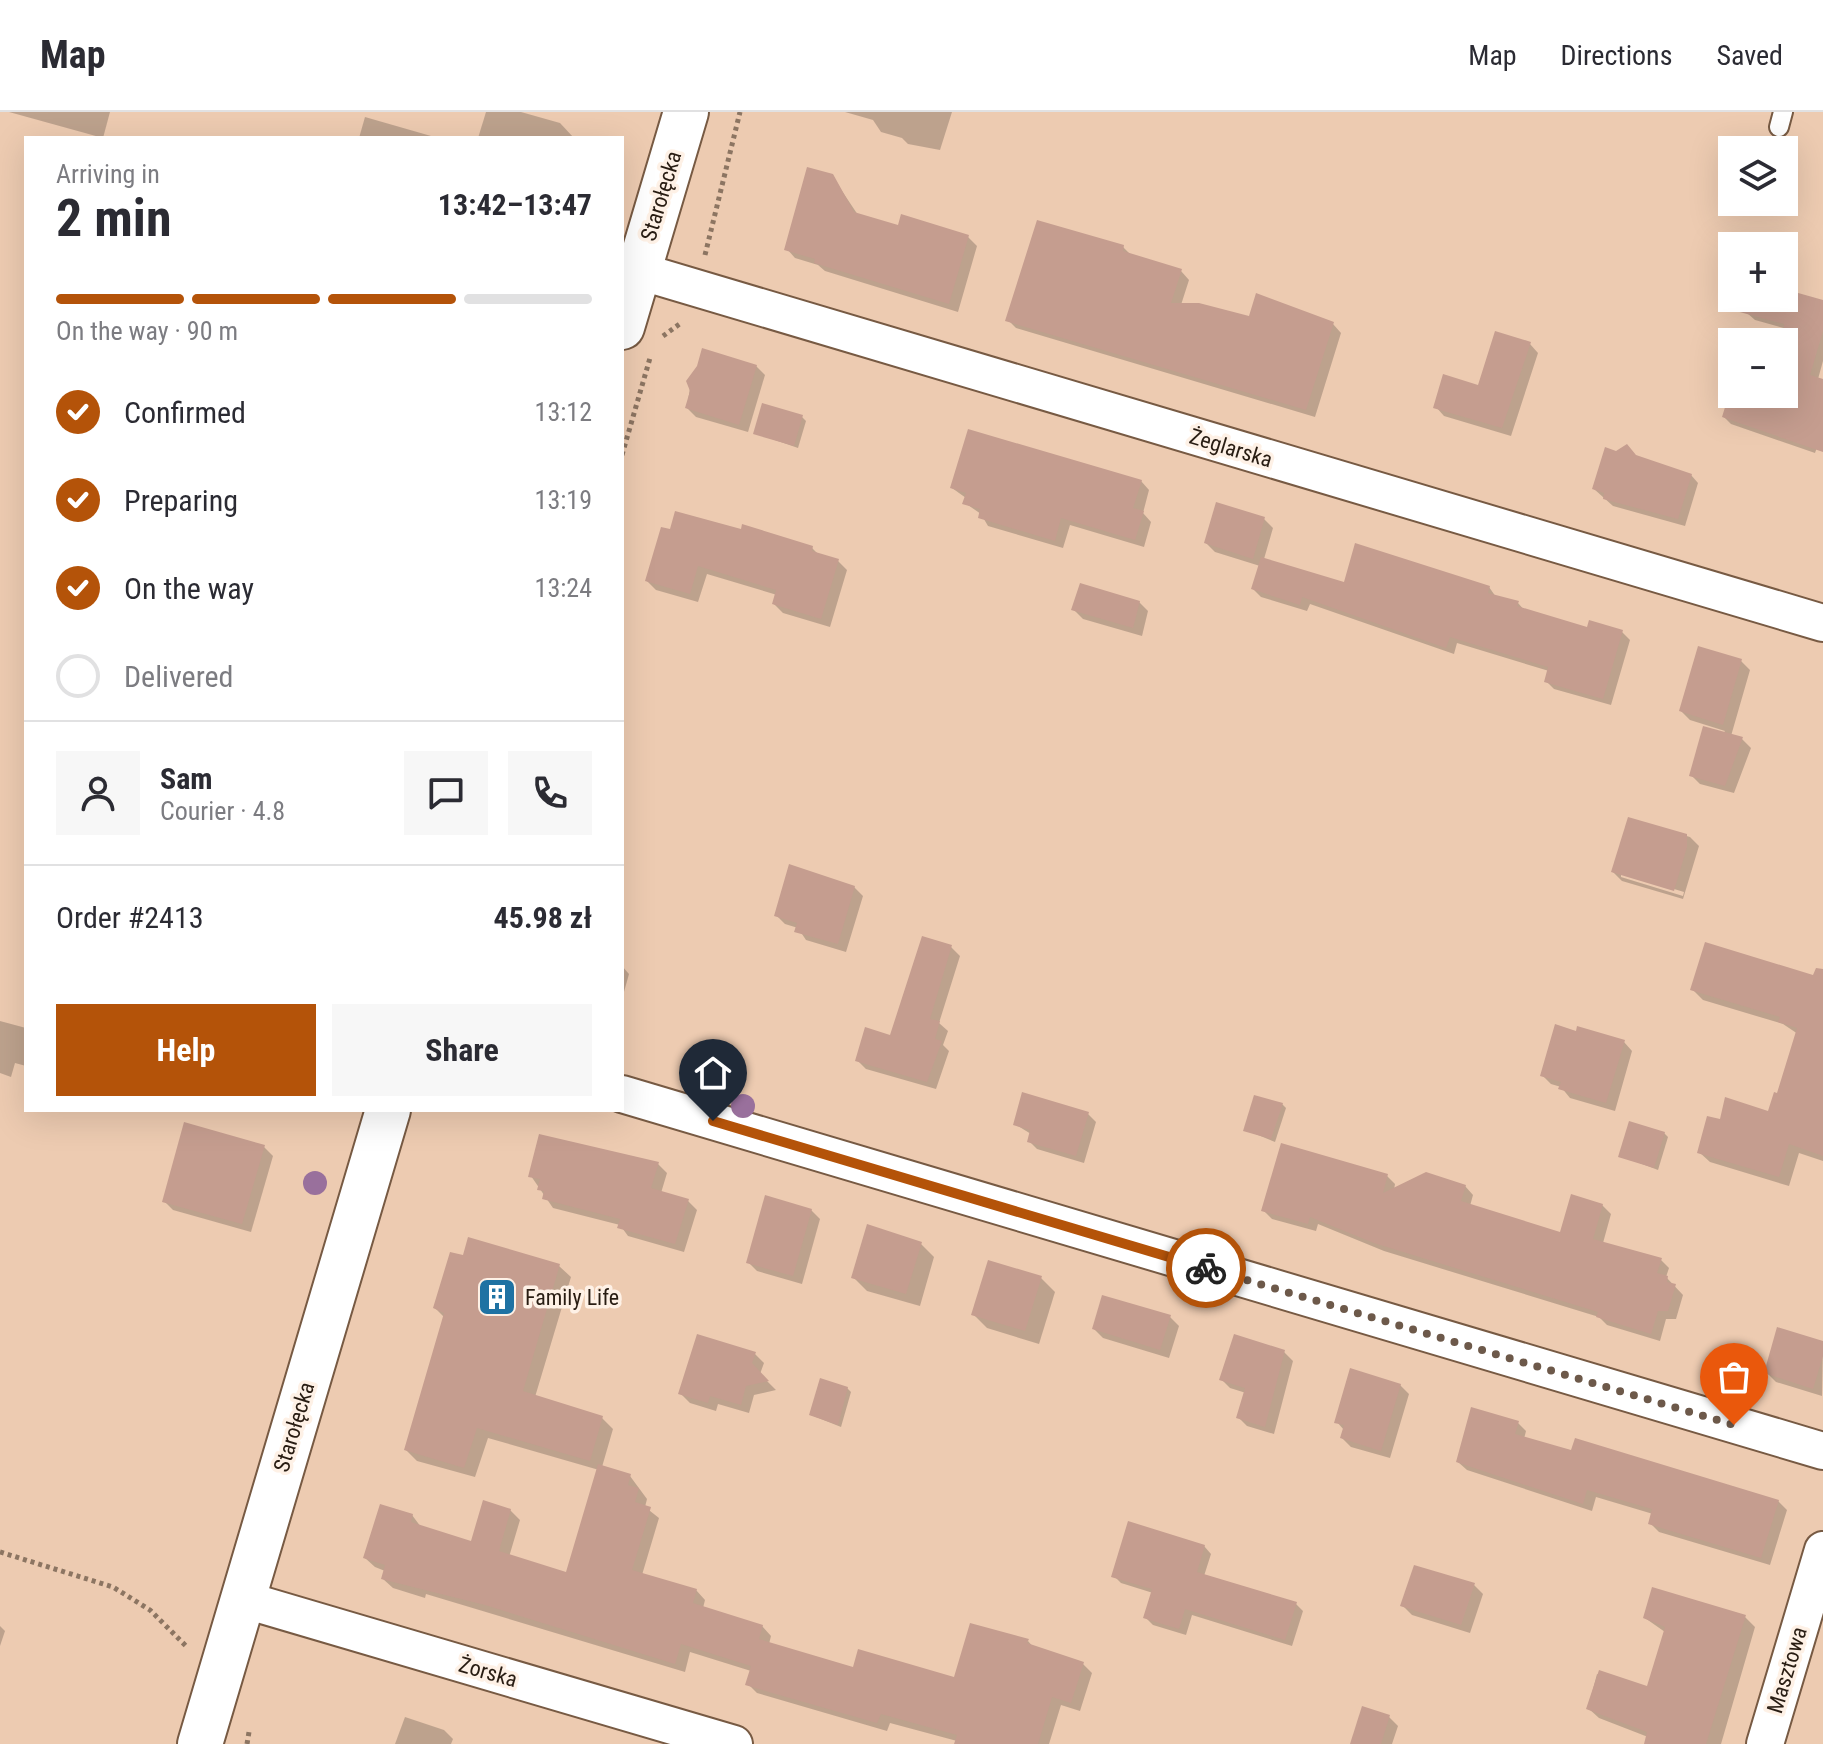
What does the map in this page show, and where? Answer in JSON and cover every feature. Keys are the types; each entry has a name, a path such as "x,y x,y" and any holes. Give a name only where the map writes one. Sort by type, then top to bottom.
{"street":[{"name":"Starołęcka","path":"624,320 686,112"},
{"name":"Żeglarska","path":"639,271 1823,623"},
{"path":"624,1095 1823,1451"},
{"name":"Starołęcka","path":"200,1744 387,1112"},
{"name":"Masztowa","path":"1765,1744 1823,1550"},
{"name":"Żorska","path":"242,1599 734,1744"}],"path":[{"path":"0,1552 113,1587 150,1610 180,1642 200,1654 224,1661"}],"building":[{"path":"807,167 833,174 854,212 898,225 901,214 969,235 949,304 814,263 815,259 784,250"},
{"path":"1037,220 1124,245 1123,251 1182,269 1171,303 1199,303 1249,316 1256,293 1334,322 1306,410 1005,321"},
{"path":"1798,293 1823,300 1823,331 1810,375 1823,379 1823,452 1722,417 1725,408 1798,408 1798,328 1784,328 1784,324 1740,312 1798,312"},
{"path":"1495,331 1531,342 1502,428 1433,408 1443,374 1478,385"},
{"path":"702,348 757,365 739,425 685,408 690,391 686,381 697,366"},
{"path":"762,403 803,415 794,446 753,434"},
{"path":"968,429 1142,480 1133,508 1144,511 1135,540 1061,518 1055,541 978,518 980,509 962,504 966,493 950,488"},
{"path":"1627,444 1636,455 1692,474 1678,519 1603,499 1604,493 1592,489 1605,447 1616,451"},
{"path":"1216,502 1265,517 1253,559 1204,543"},
{"path":"675,511 741,529 742,524 813,546 812,551 839,559 821,619 772,604 776,590 698,566 690,594 645,581 661,527 670,529"},
{"path":"1355,543 1490,586 1488,593 1519,601 1517,606 1587,627 1589,620 1623,630 1603,699 1544,682 1548,667 1450,637 1446,648 1302,597 1300,605 1251,589 1261,557 1344,582"},
{"path":"1080,583 1140,601 1133,628 1071,610"},
{"path":"1698,646 1742,659 1723,725 1679,711"},
{"path":"1703,726 1743,737 1725,786 1689,776"},
{"path":"1628,817 1687,834 1687,847 1674,891 1611,872"},
{"path":"789,864 855,886 838,944 794,932 797,923 774,916"},
{"path":"922,936 952,945 930,1019 940,1021 935,1039 942,1041 927,1082 855,1061 865,1027 890,1035"},
{"path":"1705,942 1813,975 1816,968 1823,969 1823,1156 1789,1144 1779,1177 1697,1153 1707,1116 1720,1119 1725,1097 1768,1111 1774,1092 1777,1093 1797,1028 1778,1022 1780,1017 1690,990"},
{"path":"1555,1024 1576,1031 1577,1026 1625,1040 1606,1103 1558,1089 1561,1082 1540,1076"},
{"path":"1022,1092 1089,1112 1076,1156 1027,1142 1030,1130 1013,1125"},
{"path":"1254,1095 1283,1103 1271,1139 1243,1131"},
{"path":"1629,1121 1665,1132 1654,1168 1618,1157"},
{"path":"184,1122 265,1145 242,1224 162,1202"},
{"path":"539,1134 659,1162 651,1188 689,1199 675,1244 617,1228 620,1219 542,1199 544,1191 537,1190 540,1179 528,1177"},
{"path":"1281,1143 1388,1174 1383,1193 1426,1172 1466,1185 1461,1201 1560,1232 1571,1194 1603,1204 1593,1239 1662,1258 1657,1273 1668,1276 1667,1282 1676,1284 1668,1311 1658,1311 1651,1334 1596,1317 1598,1312 1374,1243 1310,1217 1308,1224 1261,1211"},
{"path":"765,1195 812,1209 793,1276 746,1263"},
{"path":"867,1224 922,1242 906,1294 851,1278"},
{"path":"468,1237 560,1264 523,1391 603,1416 590,1461 477,1428 464,1468 404,1450 444,1313 433,1308 450,1252 463,1255"},
{"path":"988,1260 1042,1276 1025,1331 971,1315"},
{"path":"1102,1295 1171,1315 1160,1350 1092,1329"},
{"path":"1777,1327 1823,1341 1823,1356 1813,1389 1764,1373"},
{"path":"697,1334 756,1352 752,1363 769,1381 746,1386 741,1405 710,1396 708,1403 678,1394"},
{"path":"1234,1334 1285,1350 1265,1427 1236,1418 1245,1388 1219,1380"},
{"path":"1350,1368 1401,1384 1381,1451 1340,1438 1344,1425 1334,1423"},
{"path":"820,1378 848,1387 838,1425 809,1415"},
{"path":"1471,1407 1519,1421 1515,1434 1571,1450 1575,1438 1779,1500 1761,1558 1648,1524 1652,1509 1587,1490 1583,1504 1456,1462"},
{"path":"598,1464 631,1474 628,1485 639,1488 635,1502 651,1507 632,1570 697,1589 693,1603 763,1625 759,1639 853,1667 858,1649 954,1677 970,1623 1029,1639 1027,1643 1084,1662 1071,1703 1052,1697 1038,1744 954,1744 957,1735 881,1714 877,1723 745,1685 751,1666 681,1644 675,1664 485,1605 381,1579 385,1565 363,1558 380,1504 413,1514 411,1522 471,1541 483,1500 511,1509 499,1551 566,1572"},
{"path":"1128,1521 1205,1545 1197,1572 1297,1602 1285,1640 1185,1609 1179,1629 1143,1618 1152,1589 1111,1577"},
{"path":"1414,1565 1475,1583 1461,1625 1400,1606"},
{"path":"1652,1587 1746,1615 1706,1744 1644,1744 1647,1732 1586,1709 1599,1670 1647,1686 1665,1627 1643,1618"},
{"path":"1362,1706 1390,1715 1381,1744 1350,1744"}],"way so far":[{"path":"1206,1268 1734,1425"}],"place":[{"name":"Family Life","path":"497,1297"}],"route":[{"path":"713,1121 1206,1268"}]}
